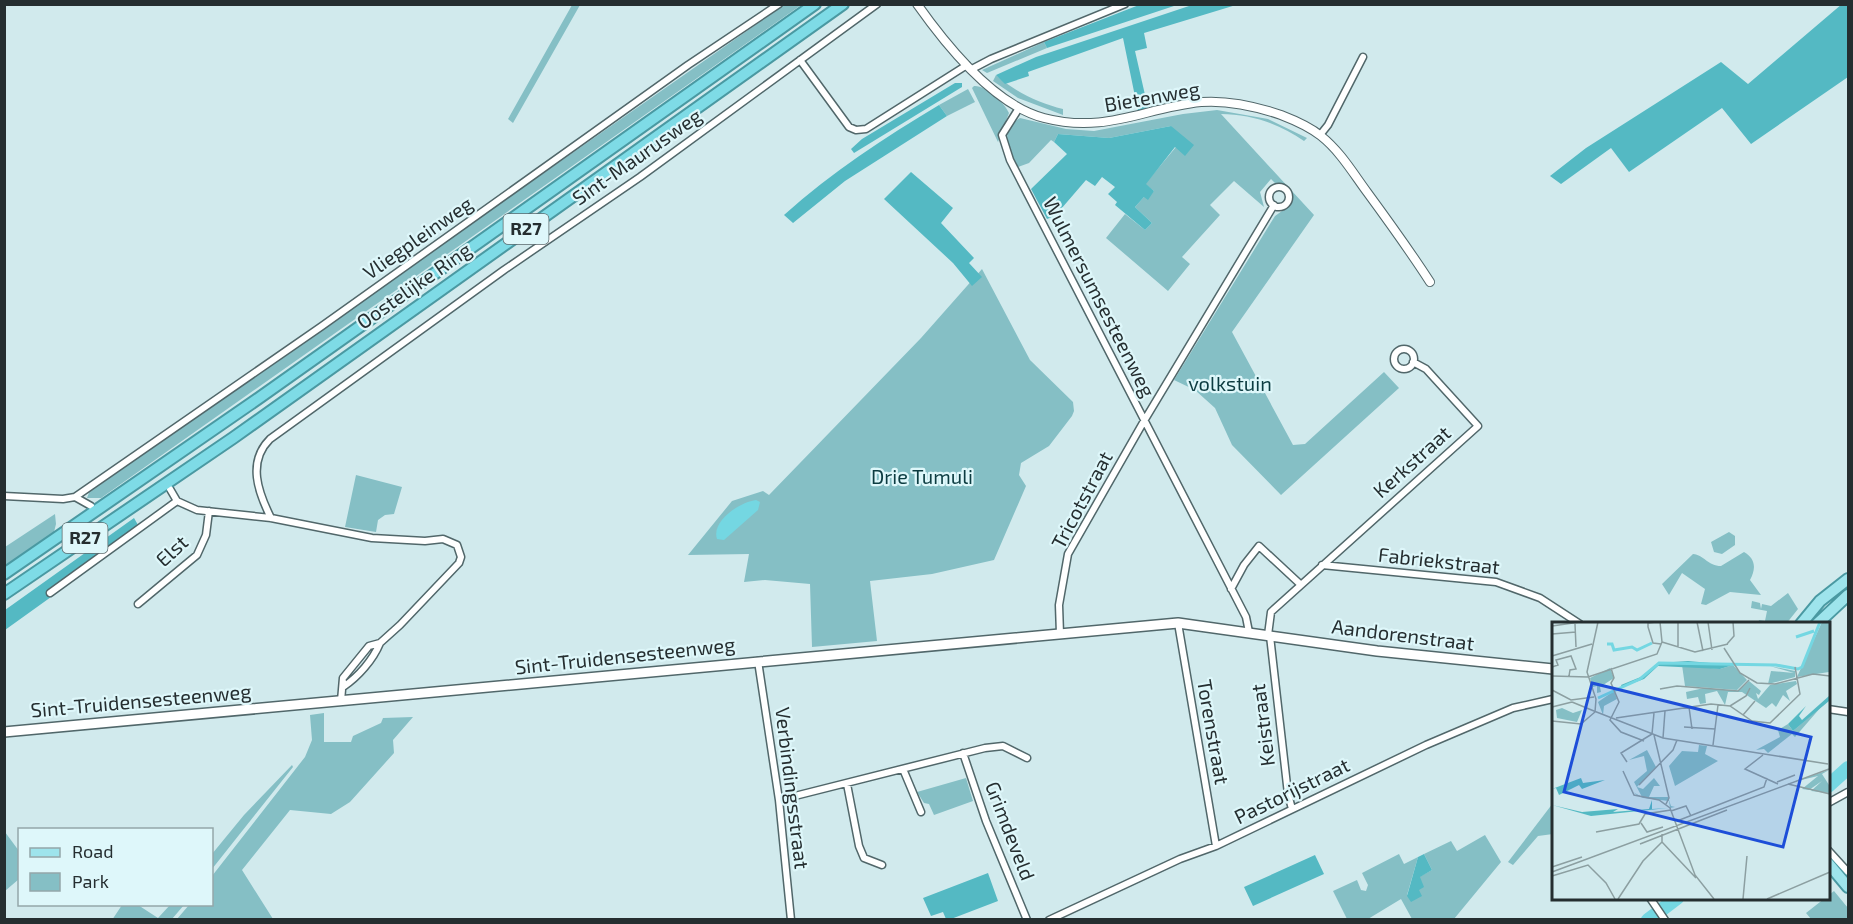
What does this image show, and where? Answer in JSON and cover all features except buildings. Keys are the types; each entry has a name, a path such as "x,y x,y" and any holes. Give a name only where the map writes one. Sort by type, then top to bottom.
{"highway":[{"name":"Oostelijke Ring","path":"4,574 268,391 815,4"},
{"name":"Oostelijke Ring","path":"4,594 233,438 843,4"}],"main road":[{"path":"1803,622 1820,601 1848,579"},
{"path":"1819,622 1848,595"},
{"name":"Sint-Truidensesteenweg","path":"4,732 1178,623 1249,632"},
{"name":"Aandorenstraat","path":"1249,632 1377,651 1552,669"},
{"path":"1829,865 1848,886"},
{"path":"1829,873 1848,894"}],"street":[{"name":"Vliegpleinweg","path":"75,497 351,306 688,65 779,4"},
{"name":"Sint-Maurusweg","path":"272,518 262,500 255,471 261,448 270,439 877,4"},
{"path":"917,4 940,36 969,67 1019,108"},
{"path":"800,60 849,127 858,131 866,129 969,67 1125,4"},
{"path":"1320,135 1328,125 1363,57"},
{"name":"Bietenweg","path":"1019,108 1043,118 1083,124 1113,122 1200,102 1238,102 1291,119 1320,135 1344,160 1430,282"},
{"name":"Wulmersumsesteenweg","path":"1019,108 1002,135 1005,148 1246,617 1249,632"},
{"name":"Tricotstraat","path":"1060,634 1059,605 1068,554 1144,421 1274,205"},
{"name":"Kerkstraat","path":"1269,635 1271,612 1478,426 1426,369 1413,362"},
{"path":"170,489 177,501 190,508 272,518 372,538 425,541 443,539 457,545 459,563 380,643 377,652 355,679 343,687 341,701"},
{"path":"4,496 63,499 75,497 91,506"},
{"path":"50,593 177,501"},
{"name":"Elst","path":"138,604 197,555 205,539 209,511"},
{"path":"1231,589 1244,565 1259,546 1300,584"},
{"name":"Fabriekstraat","path":"1322,565 1496,582 1540,598 1577,622"},
{"name":"Torenstraat","path":"1178,623 1216,846"},
{"name":"Keistraat","path":"1269,635 1288,794 1292,809"},
{"name":"Verbindingsstraat","path":"758,661 778,800 791,920"},
{"name":"Pastorijstraat","path":"1049,920 1180,858 1216,846 1426,745 1513,708 1552,699"},
{"path":"1829,709 1848,712"},
{"path":"778,800 963,753 1003,746 1027,758"},
{"name":"Grimdeveld","path":"963,753 987,822 1028,920"},
{"path":"903,769 921,812"},
{"path":"847,784 859,846 864,858 882,864"},
{"path":"1829,802 1848,792"},
{"path":"1829,852 1848,872"},
{"path":"1651,900 1665,918"}],"green space":[{"path":"572,5 580,5 513,123 508,119"},
{"path":"784,5 801,5 101,498 87,498 90,490"},
{"path":"1044,42 1047,48 987,73 982,70"},
{"path":"996,75 1011,87 1028,96 1063,109 1063,115 1018,98 993,81"},
{"path":"974,86 983,88 994,95 1009,113 998,142 972,88"},
{"path":"968,89 975,102 947,116 939,105"},
{"name":"volkstuin","path":"1217,110 1268,119 1307,138 1304,141 1275,125 1254,118 1221,114 1314,215 1232,332 1293,445 1305,444 1384,372 1399,388 1281,495 1232,445 1215,408 1195,390 1174,380 1275,216 1289,206 1292,198 1289,188 1276,184 1271,179 1260,192 1264,207 1234,181 1210,205 1220,215 1182,257 1190,264 1168,291 1106,238 1125,214 1145,230 1152,223 1135,207 1144,197 1154,191 1145,184 1176,147 1171,126 1109,138 1058,134 1054,142 1051,140 1029,163 1018,167 1007,141 1009,129 1020,118 1066,129 1094,131"},
{"name":"Drie Tumuli","path":"982,269 1030,360 1073,402 1072,416 1049,446 1021,463 1019,475 1026,486 994,560 932,574 870,581 877,641 812,647 810,584 765,580 744,582 749,554 688,555 732,501 763,491 769,495 921,338"},
{"path":"356,475 402,487 394,514 385,515 378,520 376,532 345,527"},
{"path":"55,514 54,532 5,567 5,547"},
{"path":"1729,532 1735,536 1735,545 1722,554 1714,552 1711,542"},
{"path":"1744,552 1753,561 1754,568 1750,580 1761,595 1730,592 1706,605 1701,604 1705,589 1682,573 1669,595 1662,584 1693,554 1721,566"},
{"path":"1788,593 1798,609 1788,622 1758,622 1759,620 1765,621 1767,611 1751,608 1752,601 1760,603 1761,609 1762,604 1771,606"},
{"path":"324,713 324,742 351,742 353,736 381,723 383,718 413,717 393,740 394,753 350,802 331,814 290,810 242,870 273,919 177,919 188,906 213,906 213,875 305,757 312,740 310,715"},
{"path":"292,765 293,767 213,868 213,853 244,815"},
{"path":"966,778 973,801 934,815 929,804 924,803 917,792"},
{"path":"1552,804 1552,834 1538,836 1513,865 1508,862"},
{"path":"5,832 18,850 18,880 5,891"},
{"path":"1485,835 1501,862 1454,919 1412,919 1401,899 1368,919 1347,919 1333,891 1357,880 1361,890 1366,891 1368,885 1362,873 1399,854 1404,864 1418,857 1407,895 1419,890 1419,877 1432,870 1424,854 1451,841 1457,851"},
{"path":"1834,891 1848,908 1848,919 1811,919 1806,913 1823,900 1829,900 1829,895"},
{"path":"121,906 140,906 158,918 169,906 183,906 172,919 112,920"}],"shaded area":[{"path":"1195,4 1236,5 1144,33 1147,48 1135,51 1148,108 1138,111 1123,38 1028,72 1029,76 1005,84 996,75 1036,57"},
{"path":"1842,4 1848,5 1848,77 1751,144 1722,108 1629,172 1611,148 1561,184 1550,176 1586,148 1721,62 1748,84"},
{"path":"1139,5 1177,5 1047,48 1044,42"},
{"path":"955,83 962,83 962,87 854,153 851,149 862,139"},
{"path":"939,105 947,116 845,181 793,223 784,215 859,156"},
{"path":"1171,126 1194,145 1185,156 1175,147 1146,184 1154,191 1148,200 1144,197 1135,207 1152,223 1145,230 1115,205 1117,202 1108,194 1115,187 1102,177 1095,186 1086,180 1055,216 1047,219 1031,189 1067,154 1054,142 1058,134 1109,138"},
{"path":"911,172 953,208 941,223 974,258 969,263 982,277 972,286 953,263 884,199"},
{"path":"756,500 760,502 758,510 724,540 717,539 716,532 722,519 742,504"},
{"path":"134,518 138,525 47,591 51,597 5,630 5,610"},
{"path":"1424,854 1432,870 1420,877 1424,887 1419,890 1422,896 1411,902 1407,896 1418,857"},
{"path":"1315,855 1324,874 1253,906 1244,887"},
{"path":"988,873 998,901 951,919 946,919 943,912 931,916 923,898"}],"waterway":[{"path":"1829,785 1848,768"},
{"path":"1648,920 1674,900"}]}
